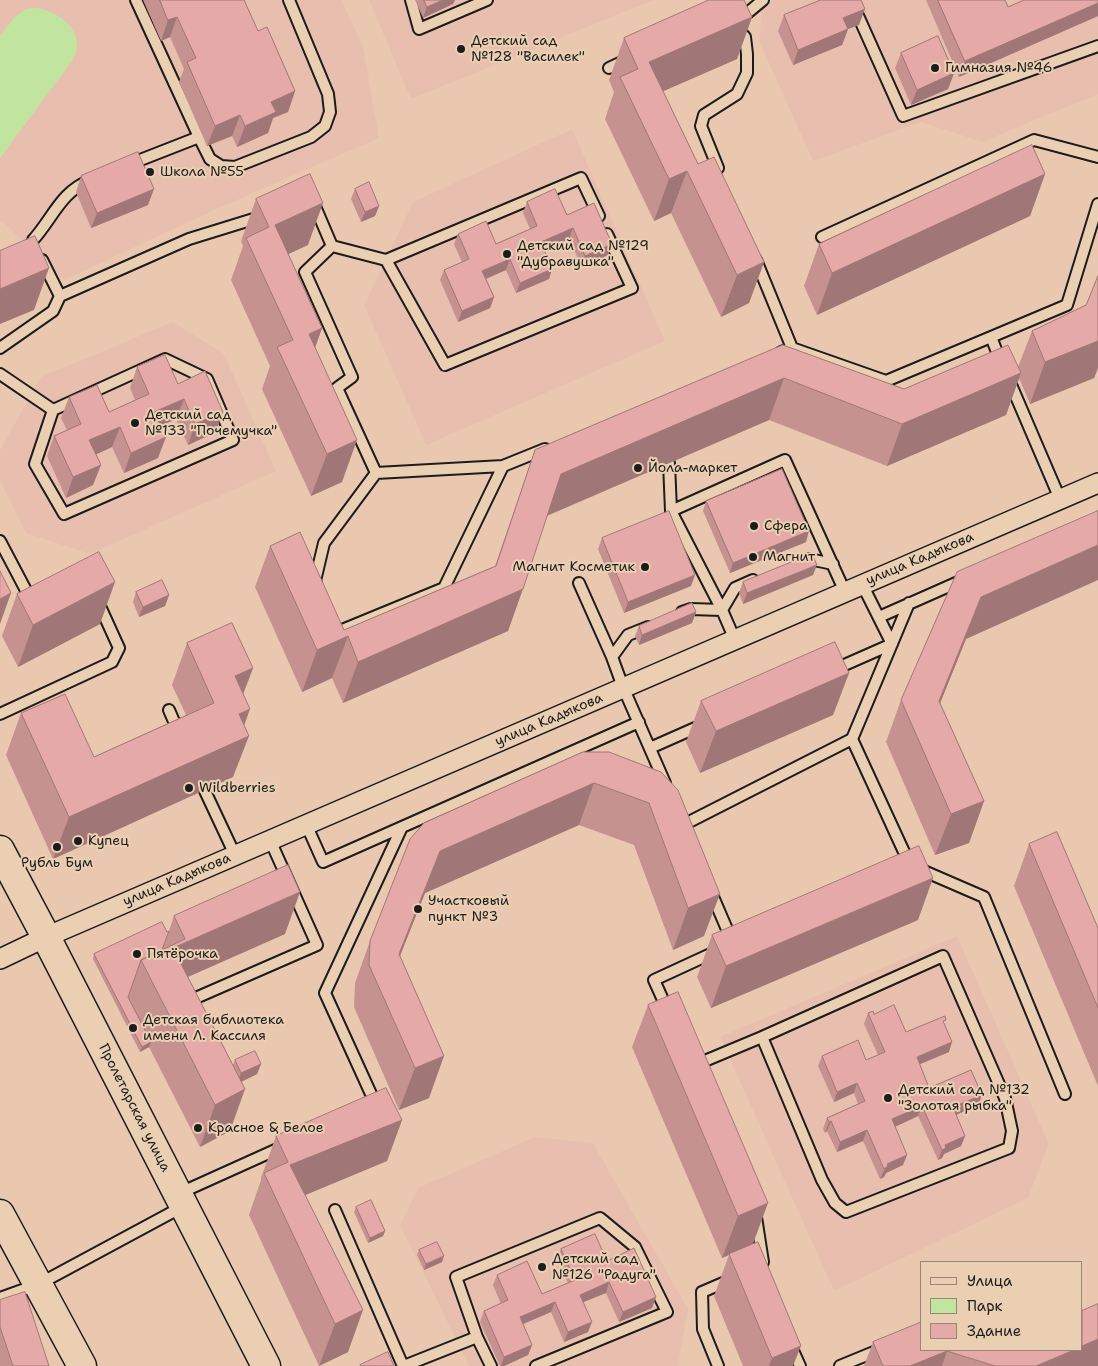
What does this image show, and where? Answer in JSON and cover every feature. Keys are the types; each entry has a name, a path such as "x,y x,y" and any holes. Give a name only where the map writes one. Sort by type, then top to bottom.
{"street":[{"name":"улица Кадыкова","path":"0,959 234,855 1098,482"},
{"name":"Пролетарская улица","path":"0,850 266,1366"},
{"path":"0,1214 82,1366"}],"lane":[{"path":"136,0 210,159 221,166 234,167 310,137 325,126 330,112 328,94 289,0"},
{"path":"411,0 419,29 487,0"},
{"path":"724,181 701,126 704,115 736,94 747,73 748,54 744,37 731,23 763,0"},
{"path":"851,0 903,116 1098,46"},
{"path":"609,68 635,55"},
{"path":"121,168 199,137"},
{"path":"822,237 1034,140 1098,157"},
{"path":"60,296 29,242 66,195 78,185 104,174"},
{"path":"332,246 386,260 581,178 632,288 445,365 386,260"},
{"path":"302,203 312,200 332,246"},
{"path":"773,355 792,348 886,381 1067,305 1098,204"},
{"path":"0,348 53,312 60,296 190,239 274,212"},
{"path":"332,246 305,272 352,377 338,388 376,473"},
{"path":"750,246 792,348"},
{"path":"991,337 1060,499"},
{"path":"165,359 207,379 233,440 64,514 35,464 53,410 165,359"},
{"path":"0,374 53,410"},
{"path":"376,473 503,466 556,444"},
{"path":"671,511 785,460 845,592"},
{"path":"669,463 671,511 722,610 735,640"},
{"path":"329,615 336,632 444,588 503,466"},
{"path":"318,589 314,581 324,543 376,473"},
{"path":"0,541 30,598 38,594"},
{"path":"793,565 809,559 833,564"},
{"path":"879,617 972,576"},
{"path":"722,610 736,588 760,577"},
{"path":"579,583 668,789"},
{"path":"862,584 892,644"},
{"path":"0,714 56,694 112,662 119,648 96,598"},
{"path":"683,825 852,740 909,603"},
{"path":"673,616 691,609 722,610"},
{"path":"612,657 628,635 655,624"},
{"path":"822,674 892,644"},
{"path":"169,710 173,732 183,744"},
{"path":"650,748 713,721"},
{"path":"306,824 323,862 639,722"},
{"path":"852,740 905,867 984,897 1066,1094"},
{"path":"553,760 571,766"},
{"path":"204,791 234,855"},
{"path":"367,1108 376,1104 325,993 402,827"},
{"path":"198,1017 191,1000 317,945 283,880 270,840"},
{"path":"674,1023 654,980 737,942 706,880"},
{"path":"693,1066 943,956 1005,1098 1012,1131 1009,1148 846,1212 835,1203 822,1180 762,1037"},
{"path":"0,1298 39,1284 181,1200 289,1144"},
{"path":"754,1207 761,1270"},
{"path":"335,1210 404,1366 477,1337"},
{"path":"491,1366 477,1337 456,1277 600,1218 635,1247 667,1312 536,1366"},
{"path":"718,1366 703,1329 702,1292 737,1277"},
{"path":"789,1340 800,1366"},
{"path":"840,1366 886,1348"}],"shaded area":[{"name":"Школа №55","path":"0,0 341,0 363,46 379,138 223,206 64,280 2,221 0,222"},
{"name":"Детский сад №128 \"Василек\"","path":"369,0 653,0 411,99"},
{"name":"Гимназия №46","path":"763,0 1098,0 1098,94 982,142 921,122 813,161 759,41"},
{"name":"Детский сад №129 \"Дубравушка\"","path":"572,129 665,341 426,445 364,305 413,202"},
{"name":"Детский сад №133 \"Почемучка\"","path":"173,322 224,354 276,471 90,554 26,533 0,480 0,450 41,377"},
{"name":"Детский сад №132 \"Золотая рыбка\"","path":"957,936 1049,1144 1028,1198 834,1291 720,1037"},
{"name":"Детский сад №126 \"Радуга\"","path":"535,1137 593,1143 688,1309 678,1366 469,1366 400,1225 418,1188"}],"green space":[{"path":"39,8 59,16 70,26 76,38 76,50 72,61 0,158 0,36 14,18 26,9"}],"building":[{"path":"160,0 244,0 258,31 267,27 295,91 271,102 276,112 245,126 240,115 215,126 187,62 196,58 177,17 168,20"},
{"path":"424,0 443,0 427,7"},
{"path":"709,0 744,0 752,17 649,62 698,164 714,157 764,262 737,275 687,171 669,179 620,77 638,69 624,38"},
{"path":"821,0 861,0 865,9 843,18 848,29 798,50 784,15"},
{"path":"938,0 1005,0 1008,7 1024,0 1098,0 1098,3 965,61"},
{"path":"938,36 954,73 917,90 901,53"},
{"path":"1032,145 1045,174 832,273 819,244"},
{"path":"138,152 154,189 97,213 81,176"},
{"path":"310,174 323,203 275,225 322,328 309,334 357,440 327,454 277,347 293,340 246,238 269,227 256,199"},
{"path":"369,182 379,206 365,212 355,189"},
{"path":"555,189 567,215 594,203 612,244 585,256 573,228 541,242 552,269 520,283 510,259 482,271 494,297 462,311 444,270 469,259 458,234 486,221 496,244 537,226 527,202"},
{"path":"35,236 49,268 0,289 0,251"},
{"path":"1098,276 1098,341 1045,362 1032,331 1086,305"},
{"path":"783,345 904,389 1008,345 1021,373 902,424 784,378 561,474 523,589 358,662 348,636 317,650 270,546 300,532 344,630 496,566 535,450"},
{"path":"165,355 178,384 205,371 223,412 195,424 184,399 154,412 166,437 131,453 120,427 89,440 101,465 73,477 54,436 81,424 69,397 97,385 109,412 149,394 137,367"},
{"name":"Сфера","path":"782,469 809,531 733,563 706,501"},
{"name":"Магнит Косметик","path":"669,511 695,575 628,602 602,538"},
{"path":"1098,511 1098,545 981,597 939,701 984,801 951,814 901,700 957,572"},
{"path":"99,552 115,582 33,625 17,594"},
{"path":"812,554 817,565 747,593 743,582"},
{"path":"0,571 11,593 0,599"},
{"path":"162,580 169,595 143,607 136,592"},
{"path":"692,603 696,612 642,635 639,626"},
{"path":"232,623 253,668 235,676 250,709 239,714 249,736 69,817 21,713 65,694 94,757 214,703 187,643"},
{"path":"835,642 849,673 716,731 701,701"},
{"path":"583,752 609,752 661,772 678,790 720,894 688,908 649,803 594,783 440,851 399,954 444,1056 415,1068 369,965 370,941 410,839 424,823"},
{"path":"1057,832 1098,928 1098,1008 1029,844"},
{"path":"919,846 933,878 726,966 712,935"},
{"path":"288,865 300,892 173,948 245,1089 215,1105 141,960 185,939 174,916"},
{"path":"162,922 167,932 169,931 162,950 141,960 128,997 151,1042 142,1047 94,954"},
{"path":"678,992 768,1203 738,1216 648,1005"},
{"path":"894,1005 906,1032 945,1016 946,1020 943,1021 952,1042 917,1057 929,1088 971,1070 982,1095 953,1107 965,1136 945,1145 946,1148 942,1150 922,1106 892,1119 907,1155 887,1164 888,1166 884,1169 867,1130 840,1142 831,1121 829,1122 827,1118 865,1101 857,1083 837,1092 822,1056 858,1040 866,1060 885,1052 868,1013 873,1011 874,1014"},
{"path":"255,1051 261,1064 241,1073 235,1060"},
{"path":"386,1088 402,1120 290,1165 363,1310 335,1324 264,1173 288,1162 276,1136"},
{"path":"371,1200 385,1231 370,1238 356,1207"},
{"path":"595,1234 607,1261 634,1248 656,1297 623,1312 609,1282 580,1295 592,1322 568,1332 555,1302 520,1317 532,1345 504,1357 484,1311 508,1300 497,1275 527,1261 542,1294 575,1280 561,1249"},
{"path":"437,1242 444,1256 426,1264 419,1250"},
{"path":"758,1242 801,1346 772,1358 729,1254"},
{"path":"25,1292 49,1366 13,1366 0,1327 0,1300"},
{"path":"1098,1304 1098,1339 1083,1346 1083,1311"},
{"path":"920,1323 920,1351 947,1351 910,1366 883,1366 873,1342"},
{"path":"947,1351 1072,1351 1036,1366 995,1366"},
{"path":"388,1352 394,1366 360,1365"}],"place":[{"name":"Детский сад №128 \"Василек\"","path":"461,49"},
{"name":"Гимназия №46","path":"935,68"},
{"name":"Школа №55","path":"150,172"},
{"name":"Детский сад №129 \"Дубравушка\"","path":"507,254"},
{"name":"Детский сад №133 \"Почемучка\"","path":"135,423"},
{"name":"Йола-маркет","path":"638,468"},
{"name":"Сфера","path":"754,526"},
{"name":"Магнит","path":"753,557"},
{"name":"Магнит Косметик","path":"645,567"},
{"name":"Wildberries","path":"189,788"},
{"name":"Купец","path":"78,841"},
{"name":"Рубль Бум","path":"57,847"},
{"name":"Участковый пункт №3","path":"418,909"},
{"name":"Пятёрочка","path":"137,954"},
{"name":"Детская библиотека имени Л. Кассиля","path":"133,1028"},
{"name":"Детский сад №132 \"Золотая рыбка\"","path":"888,1098"},
{"name":"Красное & Белое","path":"198,1128"},
{"name":"Детский сад №126 \"Радуга\"","path":"542,1267"}]}
